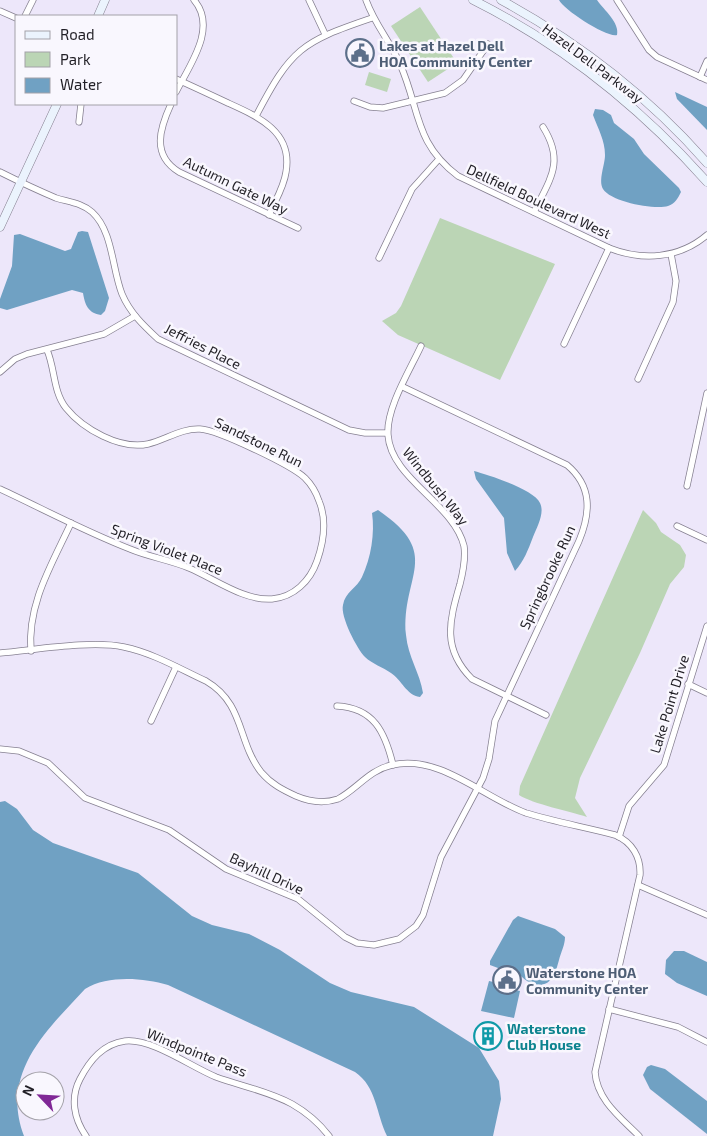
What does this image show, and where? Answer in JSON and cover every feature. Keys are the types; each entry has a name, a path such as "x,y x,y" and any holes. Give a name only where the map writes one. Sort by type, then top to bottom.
{"main road":[{"path":"98,15 105,0"},
{"name":"Hazel Dell Parkway","path":"474,0 530,31 606,85 657,129 707,182"},
{"name":"Hazel Dell Parkway","path":"501,0 548,28 608,70 658,112 707,163"},
{"path":"0,227 57,105"}],"street":[{"path":"25,15 32,0"},
{"path":"194,0 202,16 203,34 179,80 256,116 278,134 284,146 287,159 284,181 269,215"},
{"path":"309,0 325,34"},
{"name":"Dellfield Boulevard West","path":"366,0 372,18 399,62 420,130 439,160 466,181 609,248 636,256 671,254 690,246 707,235"},
{"path":"369,8 374,0"},
{"path":"617,0 649,50 657,57 707,80"},
{"path":"0,11 15,18"},
{"path":"256,116 276,77 291,58 309,43 325,34 372,18"},
{"path":"354,101 377,108 439,95 455,88 488,44"},
{"path":"700,77 707,61"},
{"path":"79,122 81,105"},
{"name":"Autumn Gate Way","path":"171,105 161,126 159,141 162,152 171,166 179,172 298,228"},
{"path":"534,212 555,164 554,148 543,127"},
{"path":"379,258 412,189 439,160"},
{"name":"Jeffries Place","path":"0,172 57,198 85,207 94,214 103,228 122,294 135,316 158,339 349,430 365,433 387,433"},
{"path":"564,344 609,248"},
{"path":"638,379 673,302 676,281 671,254"},
{"path":"0,372 15,359 104,334 135,316"},
{"path":"387,433 391,412 421,346"},
{"name":"Sandstone Run","path":"47,350 58,394 64,406 74,418 92,430 121,442 139,445 192,429 209,430 298,472 312,487 322,507 324,531 316,563"},
{"name":"Springbrooke Run","path":"402,387 567,465 579,476 584,486 588,507 584,528 493,726 487,769 478,788"},
{"path":"687,486 707,393"},
{"name":"Windbush Way","path":"387,433 389,445 397,460 451,524 464,546 464,568 450,629 452,651 463,670 472,679 546,715"},
{"name":"Spring Violet Place","path":"0,489 133,551 176,563 255,598 271,599 294,591 311,575 316,563"},
{"path":"31,651 30,628 36,599 71,523"},
{"path":"677,526 707,540"},
{"name":"Lake Point Drive","path":"619,836 629,806 658,775 664,764 707,626"},
{"path":"0,653 110,645 136,650 206,681 223,694 231,704 260,771 269,780 286,791 311,801 329,802 344,796 370,774 393,765 423,766 459,777 525,812 619,836 631,847 638,859 640,871 596,1066 596,1081 606,1103 639,1136"},
{"path":"151,721 176,667"},
{"path":"688,684 707,693"},
{"path":"337,706 357,708 376,724 387,745 393,765"},
{"name":"Bayhill Drive","path":"0,750 19,751 48,763 85,798 169,830 226,869 298,899 345,937 357,943 374,945 399,940 416,926 423,915 441,857 478,788"},
{"path":"638,885 707,915"},
{"path":"609,1009 669,1024 707,1042"},
{"name":"Windpointe Pass","path":"86,1136 78,1121 75,1108 76,1088 96,1055 108,1046 127,1041 140,1042 217,1077 286,1101 306,1113 329,1136"}],"green space":[{"path":"420,7 457,63 428,82 391,26"},
{"path":"369,72 391,79 387,92 365,85"},
{"path":"440,218 555,264 500,380 398,335 382,321 396,313 401,306"},
{"path":"643,510 656,523 661,532 680,545 686,555 684,567 670,584 640,653 580,778 575,798 587,817 525,798 519,795 520,786"}],"water":[{"path":"559,0 597,0 614,21 617,35 604,32 586,22"},
{"path":"675,92 707,107 707,130 677,99"},
{"path":"595,109 603,110 611,115 614,123 634,139 644,154 679,188 681,192 673,204 653,207 634,204 615,198 603,189 601,181 605,150 603,139 593,115"},
{"path":"78,232 88,232 109,298 105,311 101,315 88,308 83,293 72,290 7,310 0,308 0,299 12,266 14,235 20,234 65,251 71,249"},
{"path":"474,471 520,488 536,498 540,503 541,516 526,555 515,571 507,553 504,518 476,479"},
{"path":"378,510 398,526 410,540 415,554 415,567 406,614 406,635 409,651 423,693 420,697 411,693 391,673 365,657 354,640 344,617 344,601 360,581 368,562 373,537 372,513"},
{"path":"5,801 17,809 33,830 53,843 138,873 192,916 212,925 249,934 280,950 330,983 351,992 414,1007 479,1048 499,1081 501,1099 493,1136 387,1136 368,1085 355,1072 168,985 137,979 126,979 104,981 85,989 42,1037 23,1071 15,1071 15,1121 20,1121 24,1136 0,1136 0,802"},
{"path":"518,916 555,929 565,937 556,971 547,983 537,985 531,983 509,967 498,968 490,965 490,961 513,920"},
{"path":"674,951 684,951 707,962 707,996 677,983 665,974 666,960"},
{"path":"489,981 511,986 510,989 520,991 514,1018 481,1011"},
{"path":"651,1065 665,1069 707,1101 707,1134 650,1089 643,1075 647,1067"}],"place":[{"name":"Lakes at Hazel Dell HOA Community Center","path":"360,53"},
{"name":"Waterstone HOA Community Center","path":"507,980"},
{"name":"Waterstone Club House","path":"488,1036"}]}
